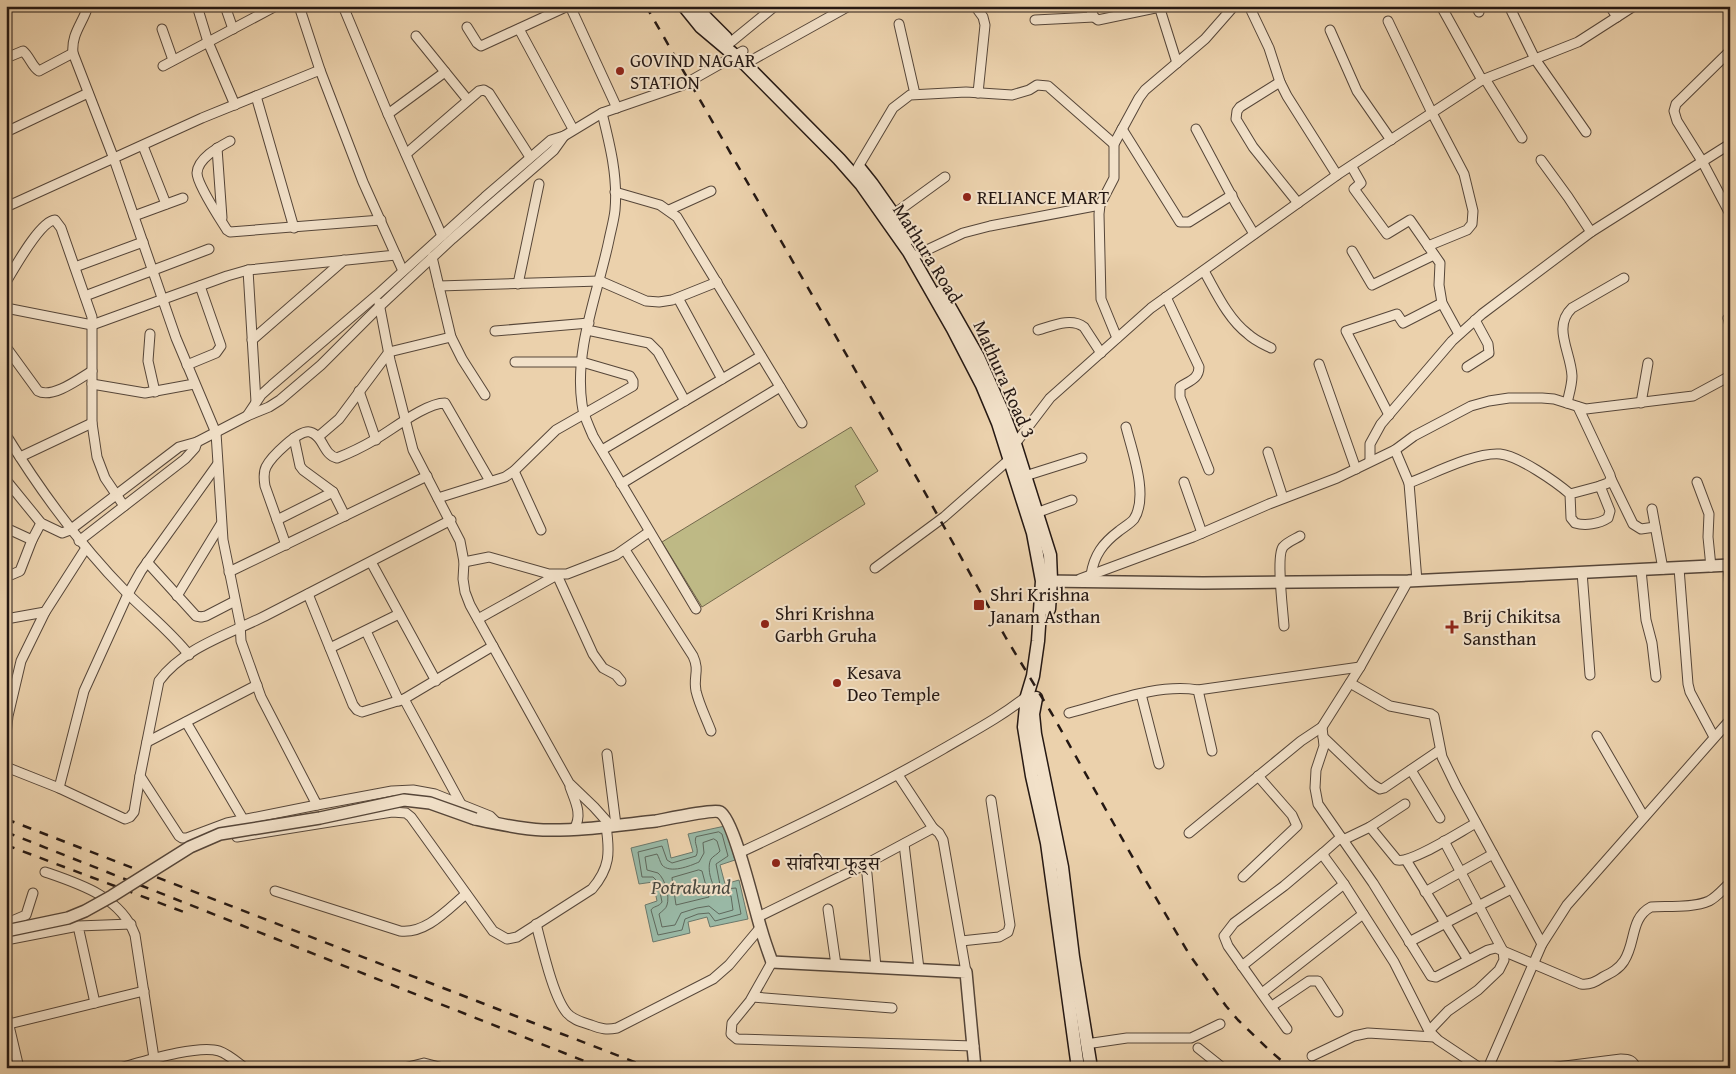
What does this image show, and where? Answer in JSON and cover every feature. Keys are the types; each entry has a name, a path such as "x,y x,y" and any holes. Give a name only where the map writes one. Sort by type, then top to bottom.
{"main road":[{"name":"Mathura Road","path":"684,6 701,27 744,58"},
{"name":"Mathura Road","path":"696,6 850,171 915,255"},
{"name":"Mathura Road 3","path":"744,58 858,167 872,184 894,214 915,255 978,357 1003,413 1014,452 1025,476 1050,555 1047,580"},
{"path":"1014,452 1033,533 1047,580 1048,624 1037,689 1034,720 1042,773 1062,867 1086,1044 1091,1068"},
{"path":"1047,580 1032,676 1027,696 1024,727 1032,776 1047,843 1078,1068"}],"street":[{"path":"88,6 75,32 72,43 73,53 114,159 194,384 216,433 221,524 236,601 241,641 261,697 316,805"},
{"path":"197,6 208,42 235,105"},
{"path":"225,6 233,29"},
{"path":"164,66 276,6"},
{"path":"300,6 320,70 340,123 404,270"},
{"path":"343,6 442,236"},
{"path":"467,27 477,44 481,46 569,6 617,108"},
{"path":"731,42 774,6"},
{"path":"6,480 40,524 62,533 70,530 179,447 197,442 247,416 269,408 280,400 321,365 432,257 554,150 564,136 573,129 602,113 683,85 744,58 849,6"},
{"path":"976,6 983,17 985,26 978,93"},
{"path":"1089,6 1094,17"},
{"path":"1117,338 1101,300 1098,214 1100,205 1114,178 1114,144 1139,98 1205,39 1234,6"},
{"path":"1249,6 1269,48 1280,82 1297,113 1337,175"},
{"path":"1441,6 1484,80 1522,138"},
{"path":"1509,6 1535,59 1586,132"},
{"path":"1610,6 1617,17"},
{"path":"875,568 944,517 1014,452 1050,398 1151,308 1337,175 1484,80 1578,42 1634,6"},
{"path":"1035,20 1094,17 1098,20 1104,20 1159,7 1177,63"},
{"path":"1388,21 1432,113 1464,174 1474,218 1467,230 1428,246"},
{"path":"899,24 915,94"},
{"path":"162,29 173,60"},
{"path":"519,29 573,129"},
{"path":"1330,30 1357,91 1391,140"},
{"path":"416,36 468,100"},
{"path":"7,57 23,51 27,54 36,70 40,71 73,53"},
{"path":"1730,51 1676,104 1674,111 1677,121 1702,161 1730,214"},
{"path":"6,207 235,105 320,70"},
{"path":"388,114 445,72"},
{"path":"1280,82 1240,107 1236,115 1253,147 1298,203"},
{"path":"858,167 894,108 899,102 915,94 978,93 1012,95 1038,85 1048,86 1114,144"},
{"path":"406,154 468,100 479,91 484,90 490,93 530,157"},
{"path":"6,132 88,93"},
{"path":"256,96 294,228"},
{"path":"602,113 616,178 615,211 588,326 580,377 582,406 593,436 696,609"},
{"path":"1122,129 1180,222 1189,222 1232,196"},
{"path":"1196,129 1254,234"},
{"path":"247,416 256,402 272,384 377,295 530,157 551,140 564,136"},
{"path":"230,141 210,153 199,166 197,172 202,186 227,230 236,233 381,220"},
{"path":"1370,462 1370,444 1373,435 1459,334 1591,232 1730,144"},
{"path":"143,146 166,204"},
{"path":"217,148 222,222"},
{"path":"1541,160 1591,232"},
{"path":"1353,169 1361,183 1354,188 1387,234 1410,220 1440,263 1439,285 1442,303 1459,334"},
{"path":"894,214 945,177"},
{"path":"518,284 539,184"},
{"path":"669,210 711,191"},
{"path":"616,192 660,205 677,217 802,422"},
{"path":"134,216 183,198"},
{"path":"915,255 963,233 1100,205"},
{"path":"6,282 25,250 51,220 55,220 61,228 92,317 92,423 97,457 105,478 124,506"},
{"path":"75,267 143,242"},
{"path":"85,296 209,249"},
{"path":"1352,251 1372,285 1434,254"},
{"path":"6,308 92,326 248,270 396,255"},
{"path":"432,257 451,337 462,360 485,395"},
{"path":"252,340 344,260"},
{"path":"248,270 256,402"},
{"path":"1204,270 1232,318 1248,335 1271,348"},
{"path":"1567,403 1572,376 1562,322 1572,308 1624,278"},
{"path":"439,286 600,280 646,301 659,302 678,298 717,282"},
{"path":"187,365 216,353 221,346 200,286"},
{"path":"377,295 412,450 451,520 460,541 464,562 465,592 569,783 578,808 578,823 574,829"},
{"path":"1166,297 1200,367 1196,378 1180,387 1179,391 1209,470"},
{"path":"678,298 722,379"},
{"path":"1389,415 1346,331 1397,314 1403,323 1442,303"},
{"path":"1467,367 1489,353 1488,344 1475,320"},
{"path":"1038,330 1066,322 1080,324 1101,353"},
{"path":"495,331 588,326 649,343 658,352 685,401"},
{"path":"150,334 147,354 155,392"},
{"path":"318,437 339,419 389,352 451,337"},
{"path":"6,347 38,391 43,394 52,393 92,371"},
{"path":"602,450 761,356"},
{"path":"438,498 505,477 514,471 556,430 630,389 634,381 630,376 582,362 515,362"},
{"path":"1319,364 1356,469"},
{"path":"1641,403 1648,364"},
{"path":"1070,582 1202,533 1282,498 1356,469 1395,450 1414,436 1458,412 1489,400 1509,398 1554,399 1586,409 1693,396 1730,376"},
{"path":"92,384 145,393 194,384"},
{"path":"622,484 780,387"},
{"path":"360,391 376,440"},
{"path":"286,545 265,486 264,478 266,468 270,462 294,438 304,431 309,431 318,437 328,454 331,457 337,458 376,440 405,420 438,403 445,403 490,482"},
{"path":"1578,407 1633,524 1641,529 1655,527"},
{"path":"20,457 92,423"},
{"path":"1091,575 1093,562 1097,554 1111,537 1134,520 1137,511 1139,490 1137,472 1126,427"},
{"path":"6,435 79,541 128,594 174,636 190,655"},
{"path":"294,438 298,461 303,470 332,492 345,516"},
{"path":"79,541 185,459 195,448 197,442"},
{"path":"1189,833 1301,741 1322,727 1412,581 1409,483 1395,450"},
{"path":"1268,452 1282,498"},
{"path":"1409,483 1469,459 1502,454 1517,460 1559,485 1570,494 1571,518 1575,523 1583,525 1604,521 1608,518 1610,512 1600,486"},
{"path":"1025,476 1082,458"},
{"path":"59,788 84,691 128,594 147,562 217,465"},
{"path":"514,471 541,530"},
{"path":"229,572 427,476"},
{"path":"1570,494 1600,486 1608,483 1611,479"},
{"path":"1184,482 1202,533"},
{"path":"1697,482 1709,514 1708,537 1711,567"},
{"path":"277,520 332,492"},
{"path":"1036,513 1072,500"},
{"path":"1652,509 1663,569"},
{"path":"6,767 59,788 125,818 130,817 134,812 159,681 166,671 203,646 240,629 451,520"},
{"path":"6,577 20,571 40,524"},
{"path":"177,596 221,524"},
{"path":"6,528 32,540"},
{"path":"464,562 488,557 557,575 567,574 607,560 625,550 649,532"},
{"path":"1284,626 1280,552 1285,545 1300,536"},
{"path":"6,734 8,716 21,662 45,612 86,548"},
{"path":"625,550 693,656 697,670 695,680 697,694 711,731"},
{"path":"147,562 192,612 201,617 236,601"},
{"path":"371,562 436,681"},
{"path":"1047,580 1070,582 1412,581 1729,565 1730,588"},
{"path":"1679,568 1688,684 1690,692 1714,737"},
{"path":"1641,570 1646,620 1652,642 1656,676"},
{"path":"1582,572 1590,675"},
{"path":"478,619 557,575"},
{"path":"557,575 592,654 603,668 616,675 621,681"},
{"path":"308,594 353,705 362,712 402,700 493,646"},
{"path":"6,619 45,612"},
{"path":"330,648 399,614"},
{"path":"366,630 402,700 460,804"},
{"path":"1069,713 1141,694 1170,689 1198,690 1360,667"},
{"path":"1350,683 1390,706 1434,716 1440,750 1456,786 1542,944"},
{"path":"147,742 257,685"},
{"path":"1198,690 1212,752"},
{"path":"1141,694 1159,764"},
{"path":"739,853 794,828 898,775 1005,713 1027,696"},
{"path":"1488,1068 1542,944 1567,905 1730,720"},
{"path":"186,722 243,819"},
{"path":"1322,727 1324,746 1316,770 1315,798 1373,884 1431,976 1436,977 1488,950 1496,948 1581,984 1595,982 1616,970 1623,963 1628,954 1636,922 1644,911 1650,908 1708,902 1730,883"},
{"path":"1597,736 1644,817"},
{"path":"1323,737 1377,788 1384,788 1440,750"},
{"path":"237,837 400,811 406,813 411,817 492,931 506,939 516,937 592,889 600,880 608,859 611,826 607,754"},
{"path":"1411,770 1440,818"},
{"path":"898,775 943,840 966,972 975,1068"},
{"path":"140,776 182,838 243,819 402,790 435,794 490,816 498,824"},
{"path":"1243,878 1297,826 1292,815 1258,776"},
{"path":"569,783 611,826"},
{"path":"6,931 68,918 85,911 190,847 220,834 320,818 404,800 430,803 476,819 498,824 542,830 611,826 713,811 720,812 726,818 739,853 772,962 753,996 732,1023 731,1034 736,1040 974,1046"},
{"path":"960,941 999,937 1008,932 1010,925 991,800"},
{"path":"1288,1029 1224,941 1224,936 1234,923 1342,839 1370,827 1405,804"},
{"path":"1370,827 1396,860 1401,862 1416,856 1476,822"},
{"path":"536,924 555,990 567,1012 574,1019 609,1030 617,1028 713,979 729,965 759,923 933,828"},
{"path":"1432,1034 1448,1011 1478,990 1499,970 1504,960 1503,951 1444,840"},
{"path":"904,844 919,969"},
{"path":"1323,853 1324,858 1344,884 1394,962 1432,1034 1480,1068"},
{"path":"1425,892 1492,854"},
{"path":"1406,860 1468,960"},
{"path":"866,864 876,967"},
{"path":"45,872 92,889 131,924 135,935 154,1058"},
{"path":"1242,966 1344,884"},
{"path":"1410,942 1511,889"},
{"path":"275,891 408,932 418,930 430,924 466,894"},
{"path":"6,919 12,921 26,915 33,893"},
{"path":"828,909 836,965"},
{"path":"1262,993 1363,914"},
{"path":"6,940 78,926 131,924"},
{"path":"78,926 95,1003"},
{"path":"772,962 966,972"},
{"path":"1272,1006 1313,980 1318,981 1338,1012"},
{"path":"8,1024 144,991"},
{"path":"753,996 892,1008"},
{"path":"6,1014 19,1068"},
{"path":"1086,1044 1127,1038 1191,1038 1220,1024"},
{"path":"1312,1056 1354,1036 1368,1034 1432,1034"},
{"path":"1198,1048 1222,1068"},
{"path":"120,1068 154,1058 203,1049 219,1051 245,1068"},
{"path":"1550,1068 1621,1059 1628,1059 1633,1062 1636,1068"},
{"path":"404,1068 424,1063 443,1068"}],"shaded area":[{"path":"851,427 878,471 855,486 865,504 702,607 662,542"}],"water":[{"name":"Potrakund","path":"725,826 735,860 720,865 725,884 739,880 748,919 710,927 707,917 688,922 690,933 653,942 645,905 657,901 653,882 639,884 631,848 667,839 671,858 693,852 688,834"}],"railway":[{"path":"646,6 904,455 1006,638 1052,714 1189,954 1238,1020 1290,1068"},
{"path":"6,819 650,1068"},
{"path":"6,832 602,1068"},
{"path":"6,845 189,914"}],"place":[{"name":"GOVIND NAGAR STATION","path":"620,71"},
{"name":"RELIANCE MART","path":"967,197"},
{"name":"Shri Krishna Janam Asthan","path":"979,605"},
{"name":"Shri Krishna Garbh Gruha","path":"765,624"},
{"name":"Brij Chikitsa Sansthan","path":"1452,627"},
{"name":"Kesava Deo Temple","path":"837,683"},
{"name":"सांवरिया फूड्स","path":"776,863"}]}
